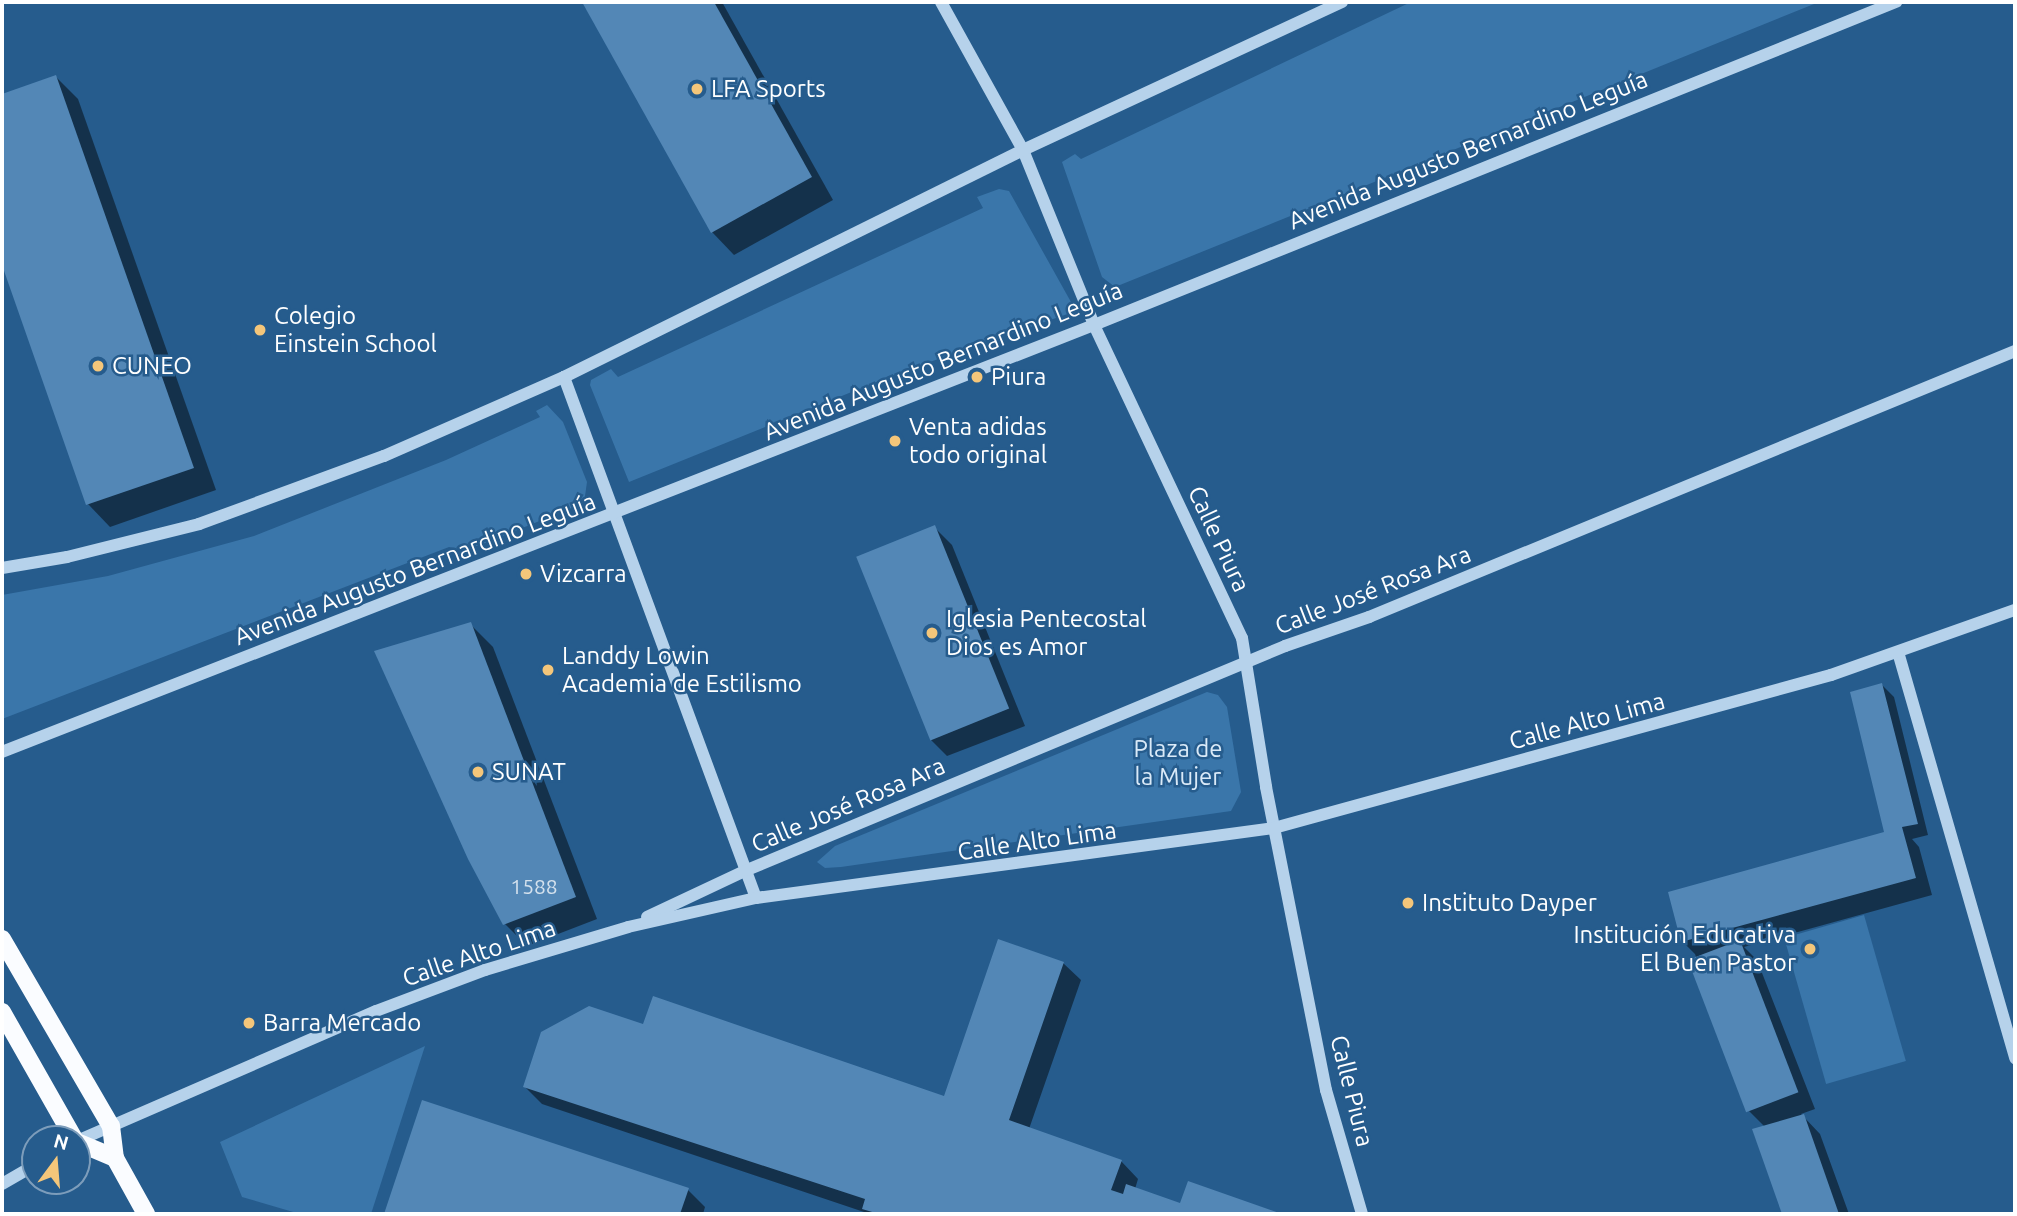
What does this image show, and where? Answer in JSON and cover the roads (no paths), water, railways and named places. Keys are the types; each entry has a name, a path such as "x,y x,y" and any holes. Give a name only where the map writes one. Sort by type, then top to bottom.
{"main road":[{"path":"2,939 111,1126 115,1158 146,1214"},
{"path":"2,1012 67,1125"},
{"path":"91,1148 115,1158"}],"street":[{"name":"Calle Piura","path":"941,2 1023,150 1094,325 1242,638 1274,828 1326,1090 1362,1214"},
{"path":"2,568 67,557 199,524 384,456 564,377 1023,150 1342,2"},
{"name":"Avenida Augusto Bernardino Leguía","path":"2,752 1094,325 1896,2"},
{"name":"Calle José Rosa Ara","path":"628,927 747,870 1247,662 1382,612 2015,351"},
{"path":"564,377 617,512 756,898"},
{"name":"Calle Alto Lima","path":"91,1135 376,1011 485,970 628,927 756,898 1274,828 1831,675 2015,610"},
{"path":"1898,652 2015,1058"},
{"path":"2,1184 21,1173"}],"place":[{"name":"LFA Sports","path":"697,89"},
{"name":"Colegio Einstein School","path":"260,330"},
{"name":"CUNEO","path":"98,366"},
{"name":"Piura","path":"977,377"},
{"name":"Venta adidas todo original","path":"895,441"},
{"name":"Vizcarra","path":"526,574"},
{"name":"Iglesia Pentecostal Dios es Amor","path":"932,633"},
{"name":"Landdy Lowin Academia de Estilismo","path":"548,670"},
{"name":"SUNAT","path":"478,772"},
{"name":"Instituto Dayper","path":"1408,903"},
{"name":"Institución Educativa El Buen Pastor","path":"1810,949"},
{"name":"Barra Mercado","path":"249,1023"}],"park label":[{"name":"Plaza de la Mujer","path":"1178,763"}]}
